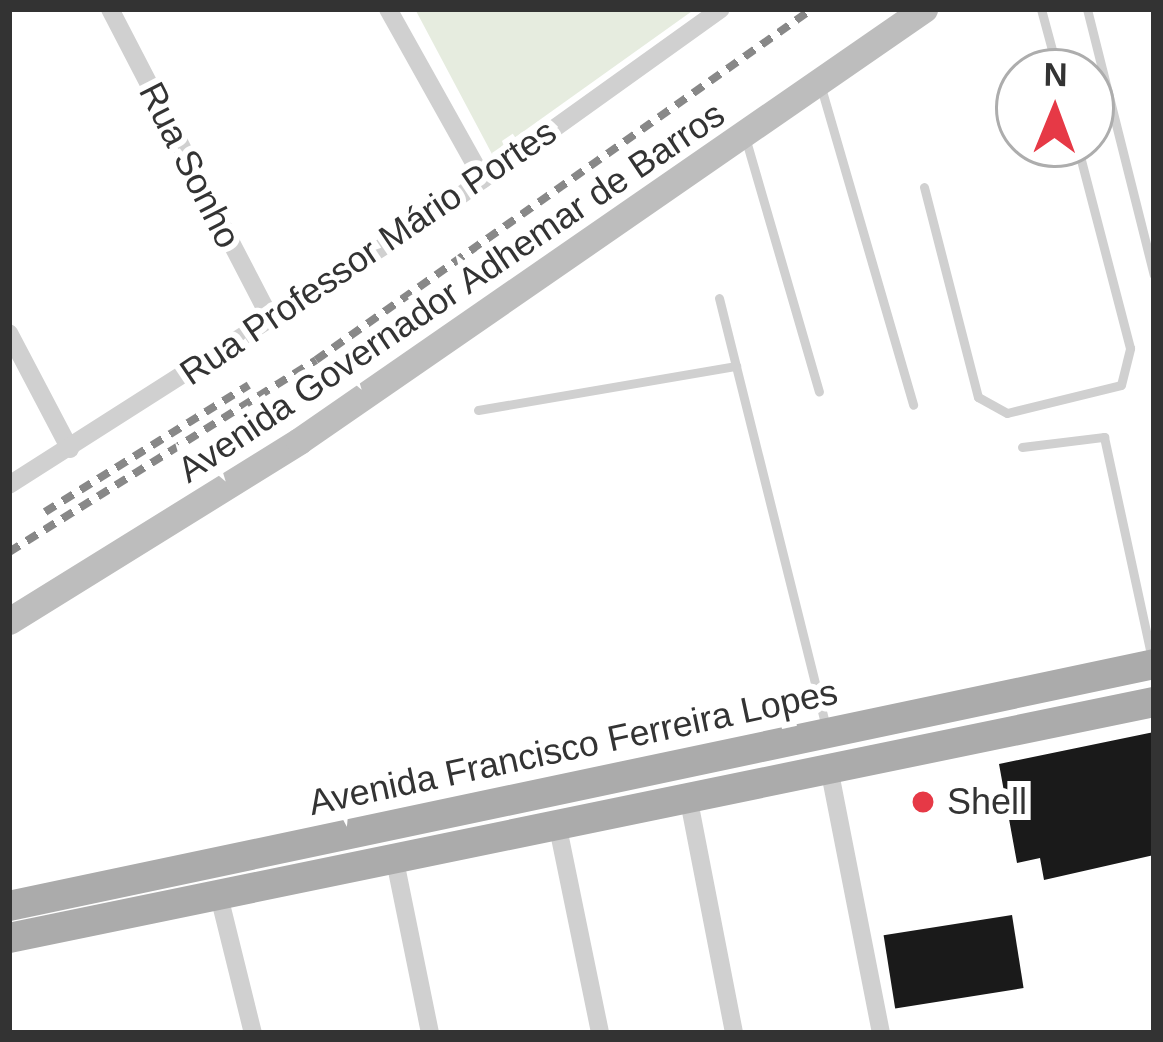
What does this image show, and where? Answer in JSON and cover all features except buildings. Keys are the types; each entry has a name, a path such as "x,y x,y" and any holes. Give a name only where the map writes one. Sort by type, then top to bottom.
{"main road":[{"name":"Avenida Governador Adhemar de Barros","path":"9,621 298,441 745,137 924,9"},
{"name":"Avenida Francisco Ferreira Lopes","path":"9,906 1154,664"},
{"name":"Avenida Francisco Ferreira Lopes","path":"9,938 1154,702"}],"street":[{"name":"Rua Sonho","path":"110,9 271,320"},
{"path":"388,9 483,179"},
{"name":"Rua Professor Mário Portes","path":"9,484 271,320 483,179 721,9"},
{"path":"9,333 70,449"},
{"path":"829,768 881,1033"},
{"path":"688,796 734,1033"},
{"path":"557,823 600,1033"},
{"path":"394,856 430,1033"},
{"path":"218,892 253,1033"}],"lane":[{"path":"1041,9 1052,48"},
{"path":"1087,9 1154,275"},
{"path":"820,85 913,405"},
{"path":"745,137 819,391"},
{"path":"924,187 978,398 1007,413 1121,385 1130,348 1082,168"},
{"path":"719,298 827,734"},
{"path":"478,410 736,366"},
{"path":"1022,447 1104,437 1154,664"}],"shaded area":[{"path":"415,9 695,9 492,154"}],"railway":[{"path":"9,552 316,360 812,9"},
{"path":"45,512 249,385"}],"place":[{"name":"Shell","path":"923,802"}]}
